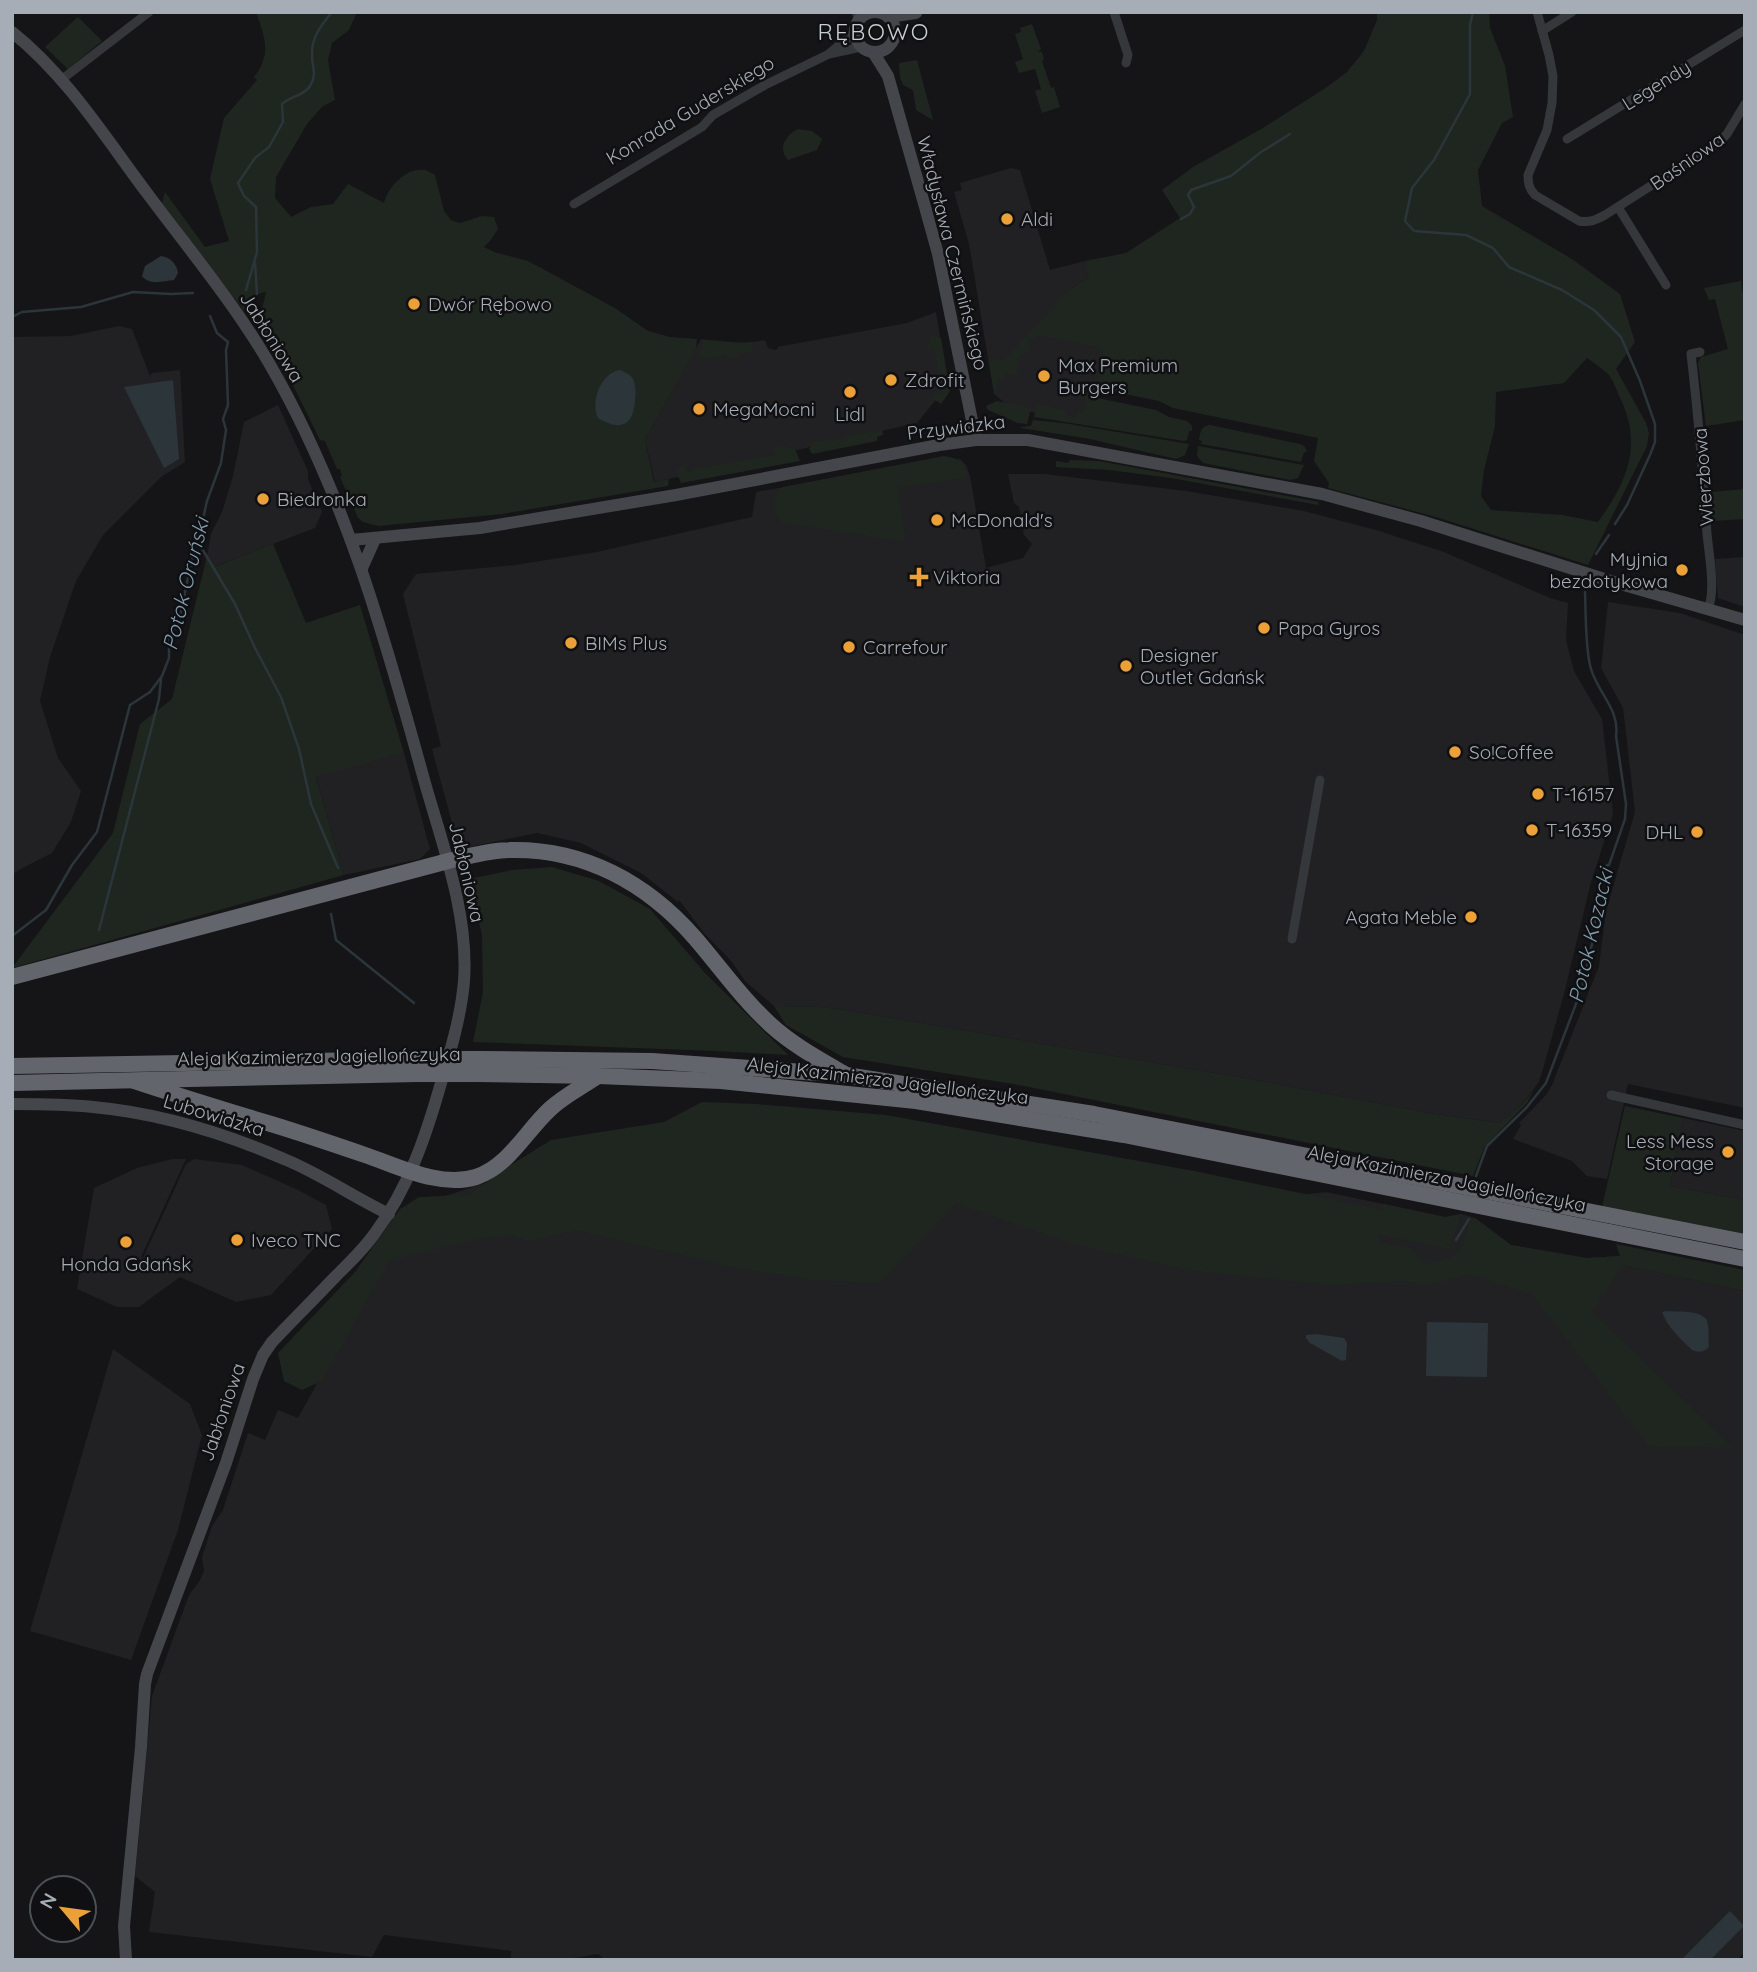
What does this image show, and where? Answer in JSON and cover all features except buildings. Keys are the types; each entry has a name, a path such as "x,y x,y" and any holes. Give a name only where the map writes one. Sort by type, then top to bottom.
{"highway":[{"path":"12,977 446,862 509,850 548,852 588,862 626,878 666,908 772,1026 805,1051 846,1075"},
{"name":"Aleja Kazimierza Jagiellończyka","path":"12,1066 479,1067 652,1061 846,1075 1094,1114 1745,1242"},
{"name":"Aleja Kazimierza Jagiellończyka","path":"12,1083 134,1081 420,1067"},
{"name":"Aleja Kazimierza Jagiellończyka","path":"479,1067 771,1085 870,1095 1030,1118 1745,1259"},
{"path":"134,1081 437,1178 458,1180 476,1177 492,1169 505,1159 552,1107 598,1076"}],"street":[{"path":"61,80 149,12"},
{"path":"1114,12 1128,55 1126,63"},
{"name":"Baśniowa","path":"1537,12 1553,75 1552,103 1547,130 1528,175 1528,182 1531,190 1541,200 1579,221 1595,221 1718,143 1727,134 1745,104"},
{"path":"1542,31 1573,12"},
{"path":"876,13 891,23 894,36 887,48 880,51 867,49 856,40 862,18 876,13"},
{"path":"891,23 917,13"},
{"name":"Konrada Guderskiego","path":"829,54 862,18"},
{"name":"Legendy","path":"1567,139 1745,30"},
{"name":"Jabłoniowa","path":"12,32 61,80 233,308 285,392 326,480 362,568 397,682 458,905 464,947 464,979 453,1041 432,1114 411,1170 389,1214 365,1246 272,1342 263,1355 226,1463 147,1674 124,1926 126,1960"},
{"name":"Władysława Czermińskiego","path":"887,48 890,64 888,76"},
{"name":"Konrada Guderskiego","path":"574,204 702,127 713,115 765,85 829,54 867,49"},
{"name":"Władysława Czermińskiego","path":"867,49 888,76 938,254 976,440"},
{"path":"1618,207 1667,285"},
{"name":"Wierzbowa","path":"1700,352 1691,354 1710,569 1711,601 1707,609"},
{"name":"Przywidzka","path":"351,540 480,528 676,495 927,447 976,440 1028,440 1322,494 1421,521 1745,620"},
{"path":"362,568 375,539"},
{"path":"1292,939 1320,780"},
{"path":"1611,1095 1745,1125"},
{"name":"Lubowidzka","path":"12,1104 93,1107 180,1123 287,1160 389,1214"}],"shaded area":[{"path":"256,12 357,12 349,30 332,43 328,60 335,100 322,107 307,124 276,177 275,198 291,217 311,207 333,204 348,184 384,203 389,191 399,179 411,172 425,170 435,175 444,211 451,220 460,223 482,216 494,217 498,229 484,247 528,261 615,308 648,331 670,337 697,339 696,349 645,440 654,482 669,479 668,486 502,514 378,526 358,518 340,477 340,469 337,469 325,441 320,440 287,373 284,374 273,346 263,332 260,318 266,292 255,296 245,312 162,203 165,192 205,247 229,241 210,179 224,118 257,80 254,77 263,61 264,38"},
{"path":"1377,12 1489,12 1490,28 1505,66 1513,117 1502,123 1478,170 1482,206 1572,259 1620,294 1635,342 1616,369 1649,433 1647,446 1588,565 1436,517 1328,488 1329,483 1314,461 1318,438 1173,408 1159,401 1099,389 1097,385 1103,354 1098,347 1043,336 1037,336 1033,340 1030,338 1027,343 1030,346 1029,352 1020,355 1016,374 1020,374 1019,376 1005,374 1003,380 998,380 994,394 988,358 1004,360 1069,290 1089,277 1085,261 1126,253 1180,218 1162,190 1193,167 1263,128 1347,72 1364,51 1377,20","holes":["1587,358 1612,380 1631,433 1628,464 1608,507 1598,522 1562,515 1491,510 1481,496 1484,470 1495,426 1496,392 1564,383"]},
{"path":"78,17 102,41 68,69 45,47"},
{"path":"1032,24 1041,49 1038,52 1042,52 1042,61 1060,107 1042,113 1035,91 1041,89 1035,69 1019,73 1015,62 1023,59 1015,34 1021,32 1020,28"},
{"path":"917,60 933,120 916,110 913,90 903,85 900,77 899,63"},
{"path":"798,129 812,131 822,139 817,150 788,160 783,151 784,142"},
{"path":"1011,168 1020,170 1050,270 1085,261 1090,276 1069,290 1106,344 1091,419 1013,410 994,394 1003,361 988,358 969,244 954,192 962,190 960,183"},
{"path":"161,256 175,264 178,273 174,280 157,282 145,279 142,276 145,266"},
{"path":"1741,281 1742,292 1745,292 1745,420 1706,426 1698,363 1701,357 1728,349 1715,299 1709,300 1704,288"},
{"path":"936,312 948,385 917,423 655,482 645,440 701,339 744,343 765,340 768,348 775,350 777,347 907,323"},
{"path":"119,326 132,329 150,376 152,373 180,370 185,462 161,477 103,535 76,581 50,657 40,701 58,758 81,791 71,822 52,853 12,875 12,337 71,336"},
{"path":"933,335 941,338 950,391 941,404 933,399 935,393 942,392 934,348 927,349 929,339"},
{"path":"703,340 751,342 753,352 738,354 738,357 727,358 726,355 699,359"},
{"path":"620,370 633,379 636,395 634,410 628,421 618,425 598,418 595,404 599,389 607,376"},
{"path":"173,380 179,459 164,468 124,387"},
{"path":"1079,396 1156,410 1169,417 1187,421 1192,426 1192,431 1189,431 1187,440 1184,441 1034,417 1037,404 1065,410 1066,415 1076,417 1077,412 1083,413 1086,399"},
{"path":"997,401 1031,408 1027,424 988,410 986,406"},
{"path":"278,405 308,471 308,479 322,512 315,528 215,566 207,556 211,534 222,512 233,476 244,422"},
{"path":"1033,420 1189,444 1185,455 1176,459 1090,439 1021,428 1031,426"},
{"path":"1210,425 1300,444 1307,452 1304,452 1301,462 1201,444 1202,441 1199,440 1202,430"},
{"path":"882,430 883,435 877,437 877,441 812,454 809,449 813,442 832,441"},
{"path":"783,446 795,449 800,461 681,483 678,476 678,469 684,464 687,472 693,471 775,455 774,448"},
{"path":"1198,446 1304,465 1298,478 1290,480 1203,463 1197,456"},
{"path":"944,456 960,461 967,477 897,488 906,538 902,541 783,523 774,510 775,500 783,487"},
{"path":"960,459 966,465 970,476 986,568 1023,558 1032,544 1024,535 1019,507 1014,503 1008,474 1045,474 1186,491 1304,511 1444,552 1550,598 1568,603 1566,640 1574,671 1602,719 1613,814 1591,882 1541,1076 1521,1106 1501,1123 1434,1114 1250,1079 845,1010 774,1006 745,981 679,900 678,902 641,873 581,843 537,833 459,849 432,749 441,746 403,594 416,574 515,565 597,552 752,517 756,492 903,466"},
{"path":"1070,460 1099,461 1319,502 1318,505 1171,478 1056,467 1056,461 1068,463"},
{"path":"1745,489 1745,519 1713,521 1710,492"},
{"path":"273,544 306,623 360,605 404,753 316,777 344,875 12,968 113,833 140,724 172,699 207,556 216,566"},
{"path":"1745,557 1745,607 1718,598 1715,559"},
{"path":"1608,602 1680,613 1745,635 1745,1108 1628,1084 1607,1179 1587,1176 1572,1161 1513,1139 1521,1125 1519,1123 1552,1085 1599,966 1606,911 1635,812 1623,708 1601,668"},
{"path":"404,753 430,849 420,859 344,875 316,776"},
{"path":"552,867 599,881 650,909 705,973 788,1055 473,1042 483,992 482,935 469,879 512,870"},
{"path":"774,1006 845,1010 1250,1079 1434,1114 1500,1123 1521,1106 1534,1090 1527,1103 1485,1146 1473,1176 1019,1085 843,1057 786,1025"},
{"path":"702,1102 886,1115 1194,1171 1382,1210 1384,1204 1445,1217 1461,1214 1449,1249 1377,1234 1381,1243 1411,1248 1423,1262 1432,1263 1451,1258 1457,1253 1470,1221 1475,1218 1511,1245 1587,1258 1620,1256 1616,1244 1745,1270 1745,1291 1623,1265 1592,1312 1733,1448 1649,1446 1532,1294 1467,1274 1423,1285 1405,1281 1334,1285 1195,1271 1076,1245 956,1203 880,1283 812,1280 727,1266 577,1230 528,1241 513,1235 478,1239 389,1261 322,1381 302,1390 284,1381 278,1353 355,1272 400,1209 419,1197 469,1195 551,1140 664,1122"},
{"path":"1625,1106 1683,1118 1670,1186 1745,1200 1745,1235 1602,1207"},
{"path":"1683,1118 1745,1131 1745,1200 1670,1186"},
{"path":"580,1151 1301,1195 1326,1192 1445,1217 1461,1214 1475,1218 1511,1245 1586,1258 1620,1256 1624,1265 1745,1291 1745,1952 1737,1960 606,1960 598,1954 561,1960 511,1960 511,1951 384,1935 372,1957 149,1932 155,1892 135,1876 152,1696 189,1595 204,1571 202,1557 212,1526 223,1510 248,1433 265,1440 278,1410 298,1418 383,1264 411,1204 455,1193"},
{"name":"Iveco TNC","path":"172,1159 186,1159 141,1257 143,1258 186,1164 194,1159 242,1165 298,1190 326,1205 332,1229 271,1295 236,1302 180,1277 139,1307 117,1307 77,1289 94,1188 137,1168"},
{"path":"1662,1312 1703,1316 1708,1325 1709,1347 1701,1352 1692,1350 1668,1323"},
{"path":"1427,1322 1488,1323 1487,1377 1426,1376"},
{"path":"1306,1335 1344,1338 1347,1343 1346,1360 1342,1361 1306,1338"},
{"path":"113,1349 190,1404 202,1435 178,1530 131,1660 30,1631"},
{"path":"1730,1911 1744,1926 1710,1960 1681,1960"}],"waterway":[{"name":"Potok Oruński","path":"246,290 257,252 256,207 244,196 238,183 255,158 269,147 283,122 282,104 310,86 314,73 312,46 321,26 332,12"},
{"name":"Potok Kozacki","path":"1473,12 1470,25 1470,94 1434,160 1412,188 1405,221 1414,231 1466,235 1493,248 1509,267 1562,290 1594,310 1621,337 1655,424 1655,442 1627,505 1615,524"},
{"path":"1181,219 1190,214 1194,207 1188,195 1191,190 1231,176 1261,152 1290,134"},
{"path":"255,263 257,294"},
{"path":"12,317 22,312 81,307 133,292 193,293"},
{"name":"Potok Oruński","path":"12,936 46,910 72,865 97,832 130,705 150,692 162,676 169,658 169,636 179,622 198,528 221,463 226,430 223,419 228,405 228,342 217,333 210,316"},
{"name":"Potok Kozacki","path":"1596,554 1609,535"},
{"path":"198,542 235,604 281,697 299,749 311,804 338,868"},
{"name":"Potok Kozacki","path":"1476,1176 1487,1146 1527,1107 1546,1083 1582,988 1592,944 1600,882 1625,819 1626,804 1615,718 1594,678 1589,661 1585,592"},
{"path":"99,930 159,699 161,679"},
{"path":"331,914 336,940 414,1003"},
{"name":"Potok Kozacki","path":"1456,1240 1469,1219"}],"place":[{"name":"Aldi","path":"1007,219"},
{"name":"Dwór Rębowo","path":"414,304"},
{"name":"Max Premium Burgers","path":"1044,376"},
{"name":"Zdrofit","path":"891,380"},
{"name":"Lidl","path":"850,392"},
{"name":"MegaMocni","path":"699,409"},
{"name":"Biedronka","path":"263,499"},
{"name":"McDonald's","path":"937,520"},
{"name":"Myjnia bezdotykowa","path":"1682,570"},
{"name":"Viktoria","path":"919,577"},
{"name":"Papa Gyros","path":"1264,628"},
{"name":"BIMs Plus","path":"571,643"},
{"name":"Carrefour","path":"849,647"},
{"name":"Designer Outlet Gdańsk","path":"1126,666"},
{"name":"So!Coffee","path":"1455,752"},
{"name":"T-16157","path":"1538,794"},
{"name":"T-16359","path":"1532,830"},
{"name":"DHL","path":"1697,832"},
{"name":"Agata Meble","path":"1471,917"},
{"name":"Less Mess Storage","path":"1728,1152"},
{"name":"Iveco TNC","path":"237,1240"},
{"name":"Honda Gdańsk","path":"126,1242"}],"district":[{"name":"RĘBOWO","path":"874,32"}]}
